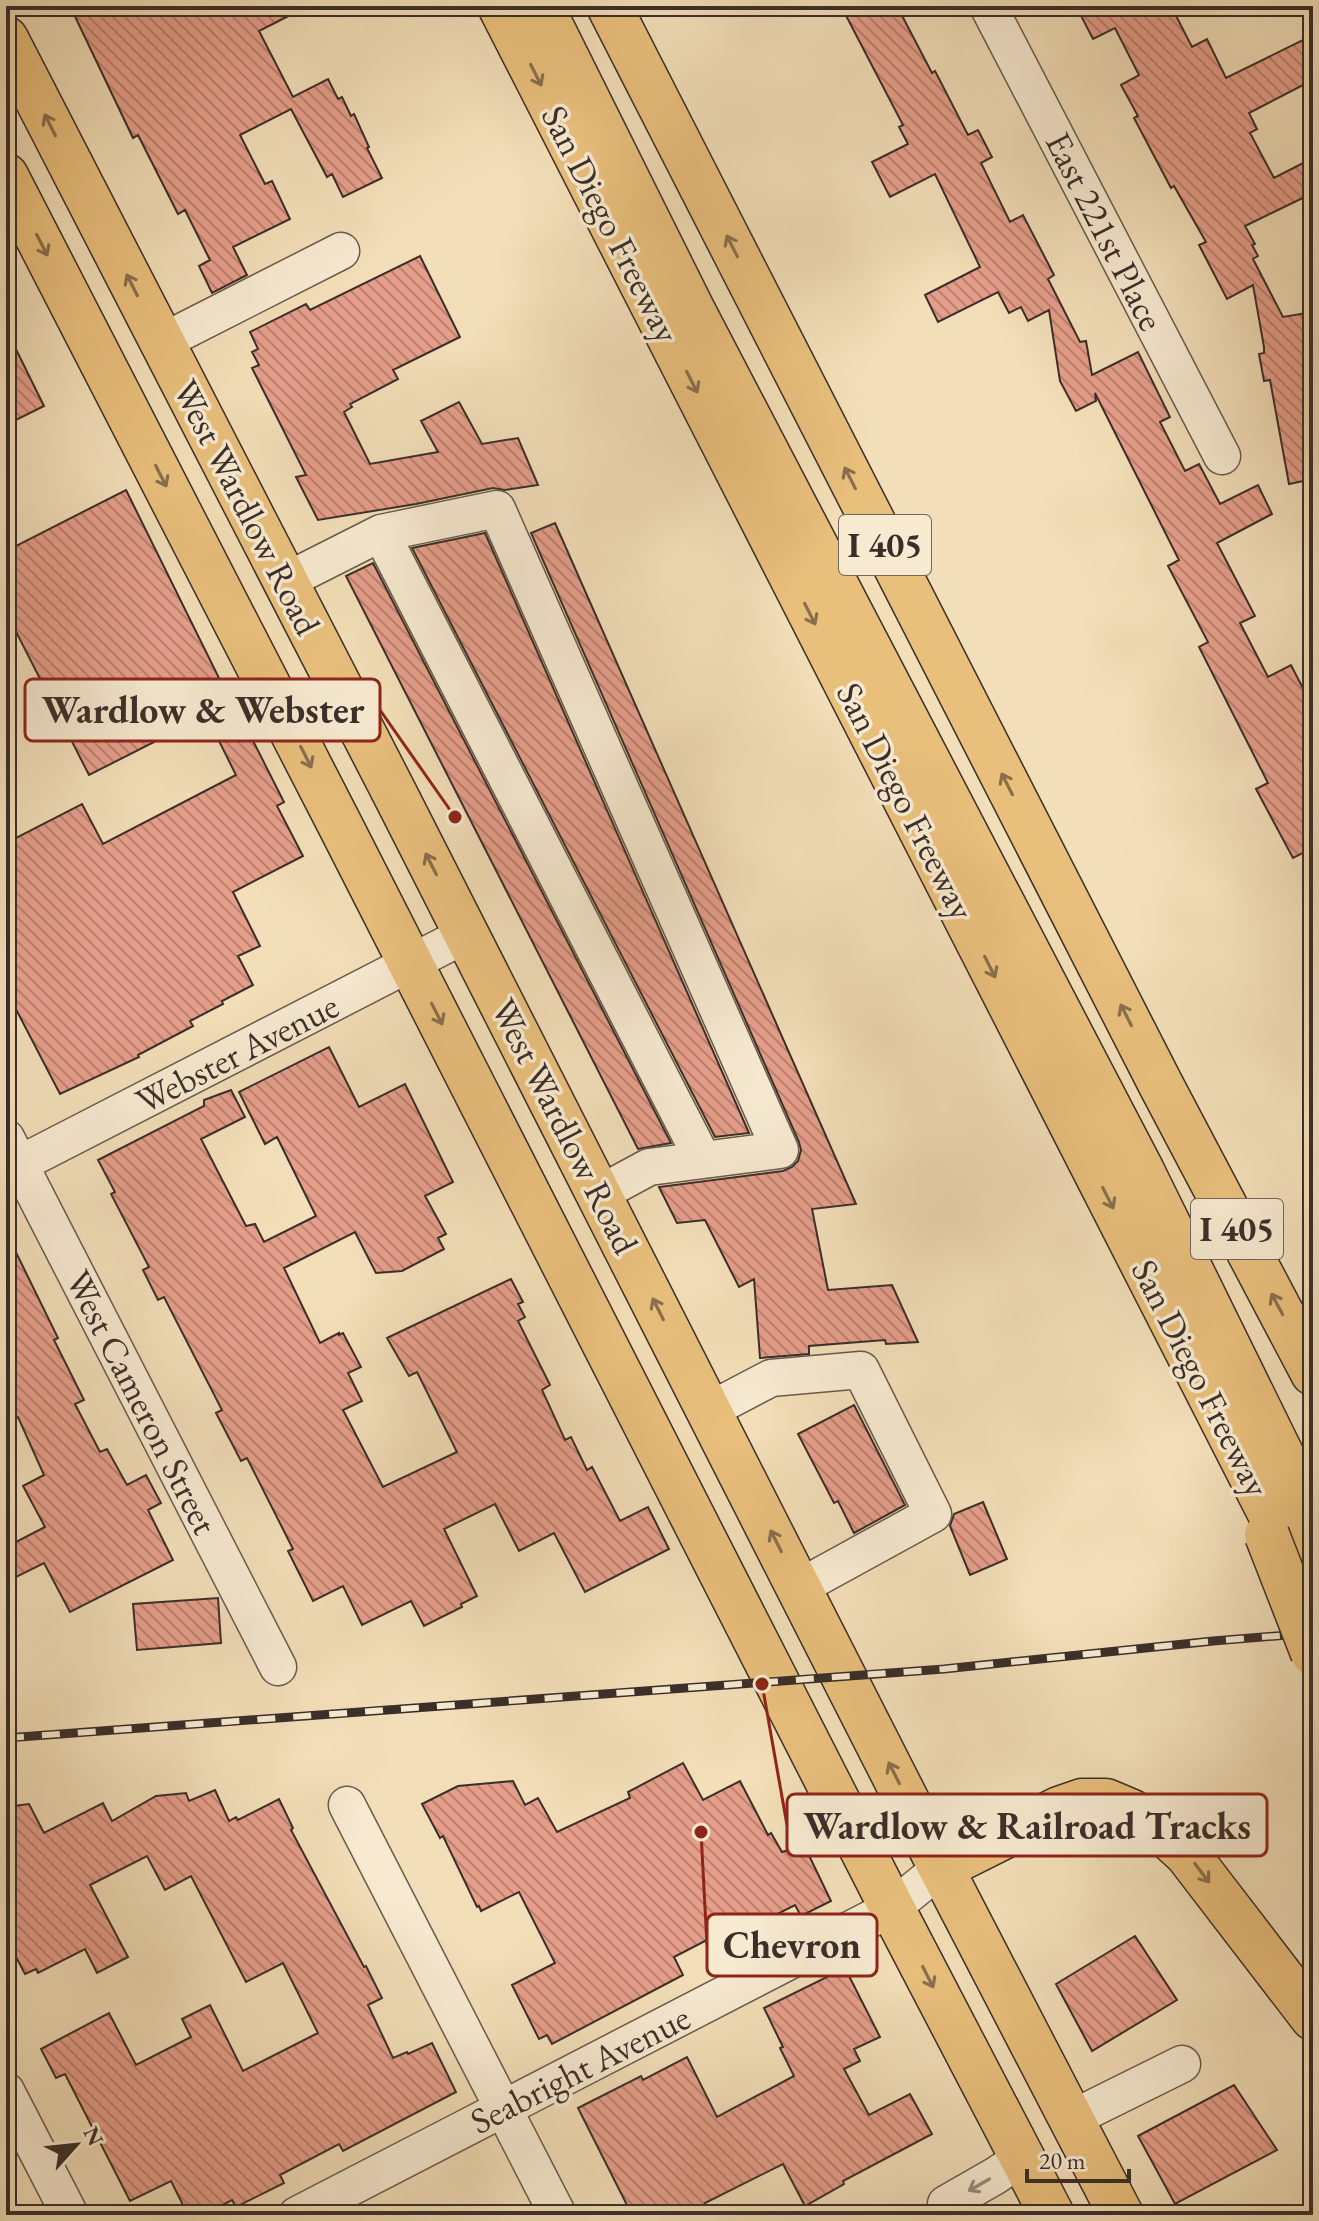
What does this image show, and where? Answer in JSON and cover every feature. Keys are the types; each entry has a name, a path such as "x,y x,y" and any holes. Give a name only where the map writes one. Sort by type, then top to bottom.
{"main road":[{"name":"San Diego Freeway","path":"500,6 1228,1432 1287,1529 1313,1596"},
{"path":"541,6 706,337 1142,1171 1287,1529 1313,1653"},
{"path":"569,6 701,272 1313,1458"},
{"name":"I 405","path":"609,6 1161,1085 1313,1373"},
{"name":"West Wardlow Road","path":"6,39 1121,2215"},
{"name":"West Wardlow Road","path":"6,176 1052,2215"},
{"path":"941,1868 1059,1809 1082,1801 1106,1801 1160,1829 1187,1854 1313,2018"}],"street":[{"name":"East 221st Place","path":"988,6 1222,456"},
{"path":"162,342 341,251"},
{"path":"286,581 381,533 497,509 780,1150 649,1167 599,1194"},
{"path":"381,533 703,1160"},
{"name":"Webster Avenue","path":"11,1158 467,934"},
{"name":"West Cameron Street","path":"11,1158 278,1667"},
{"path":"710,1410 771,1378 861,1370 933,1514 800,1587"},
{"path":"347,1805 558,2215"},
{"name":"Seabright Avenue","path":"297,2215 892,1908 941,1868"},
{"path":"1071,2119 1182,2064"},
{"path":"6,2091 70,2215"},
{"path":"951,2215 946,2204 1022,2158"}],"building":[{"path":"70,6 308,6 259,31 293,97 328,79 338,99 342,97 351,116 354,114 382,178 343,197 332,174 327,177 291,109 240,135 265,184 272,181 290,219 233,247 247,275 212,293 199,266 210,260 185,210 178,214 138,135 133,138"},
{"path":"841,6 897,6 968,135 978,130 992,157 981,163 1010,222 1023,215 1054,275 1048,279 1080,342 1086,341 1092,375 1138,352 1170,417 1160,422 1185,471 1199,464 1220,504 1258,485 1272,514 1217,543 1255,616 1240,623 1268,677 1291,665 1313,708 1313,848 1293,858 1256,789 1268,783 1199,647 1208,642 1168,566 1179,560 1095,393 1096,401 1076,411 1060,381 1049,310 1028,321 1021,307 1009,313 998,292 938,322 925,295 980,267 935,174 890,197 872,162 908,144 899,127 903,125"},
{"path":"1076,6 1171,6 1192,47 1207,39 1226,78 1313,35 1313,80 1249,113 1257,129 1250,133 1274,178 1313,158 1313,193 1245,226 1258,256 1253,259 1283,317 1313,312 1313,479 1289,484 1270,380 1264,381 1259,354 1264,353 1264,347 1253,285 1227,299 1199,245 1206,242 1174,186 1171,188 1134,118 1138,116 1121,85 1139,75 1115,28 1093,39"},
{"path":"420,256 460,337 393,370 398,379 350,404 352,407 344,412 370,464 438,452 421,421 459,402 482,444 518,438 538,485 505,490 493,488 318,520 296,477 306,475 252,368 259,365 252,352 258,349 250,332 306,304 310,310"},
{"path":"6,329 44,406 6,425"},
{"path":"126,490 219,678 209,683 221,708 89,775 6,612 6,551"},
{"path":"555,523 856,1204 812,1209 828,1290 892,1285 918,1342 886,1344 885,1340 809,1346 809,1354 760,1358 754,1279 739,1287 705,1220 677,1223 659,1187 783,1171 798,1161 801,1150 531,533"},
{"path":"485,533 749,1133 715,1137 412,548"},
{"path":"373,563 671,1143 638,1149 346,576"},
{"path":"246,727 284,802 277,806 303,856 233,892 260,946 238,956 253,985 190,1021 193,1026 139,1057 60,1094 6,990 6,843 82,804 103,844 236,775 219,741"},
{"path":"329,1047 359,1107 405,1084 453,1182 425,1196 446,1234 438,1238 444,1249 402,1271 376,1273 355,1232 284,1268 320,1343 343,1333 361,1367 348,1373 362,1401 343,1410 383,1487 457,1452 417,1372 409,1376 387,1338 511,1279 523,1302 518,1304 525,1317 518,1321 550,1385 542,1390 565,1440 571,1437 587,1470 592,1467 620,1521 648,1507 669,1549 585,1592 554,1533 519,1551 495,1504 444,1529 477,1596 461,1604 462,1607 424,1626 411,1601 362,1625 343,1586 313,1601 288,1551 293,1549 247,1458 241,1461 216,1413 222,1410 164,1297 158,1300 143,1270 149,1267 111,1194 115,1192 98,1160 204,1106 204,1100 231,1090 245,1117 201,1139 246,1226 255,1224 264,1242 316,1216 277,1137 265,1144 239,1092"},
{"path":"6,1232 58,1338 54,1340 84,1400 75,1404 100,1452 107,1449 127,1485 146,1475 161,1503 148,1510 173,1560 70,1612 44,1563 6,1582 6,1547 45,1527 23,1486 44,1475 18,1417 6,1423"},
{"path":"854,1405 905,1505 854,1533 838,1501 834,1503 798,1434"},
{"path":"983,1502 1007,1559 970,1575 950,1526 954,1514"},
{"path":"218,1598 221,1643 137,1650 133,1604"},
{"path":"683,1763 703,1800 740,1781 768,1835 771,1833 782,1852 804,1845 831,1901 801,1916 795,1905 732,1937 728,1929 674,1957 683,1975 552,2044 547,2035 539,2039 512,1985 555,1963 519,1892 481,1911 477,1907 443,1836 440,1838 422,1804 458,1786 513,1781 525,1805 538,1798 557,1832 630,1798 628,1792"},
{"path":"215,1790 229,1821 236,1817 238,1820 279,1799 293,1828 291,1830 382,1998 368,2005 393,2058 432,2043 456,2092 343,2151 339,2144 280,2175 284,2183 236,2207 232,2200 203,2215 188,2215 171,2181 130,2201 65,2074 56,2078 41,2049 109,2013 136,2065 191,2037 182,2019 210,2005 243,2071 318,2033 283,1963 246,1982 191,1876 165,1890 147,1856 90,1885 128,1957 97,1973 85,1949 38,1973 36,1969 25,1974 6,1938 6,1807 29,1804 44,1833 103,1803 112,1821 156,1796 186,1793 189,1801"},
{"path":"1135,1936 1177,2000 1092,2051 1056,1984"},
{"path":"845,1968 880,2037 854,2049 860,2061 844,2069 869,2115 910,2094 932,2134 843,2181 844,2184 805,2206 783,2164 705,2203 707,2207 693,2215 632,2215 578,2108 687,2057 717,2117 794,2076 764,2008"},
{"path":"1234,2085 1277,2150 1175,2204 1138,2136"}],"railway":[{"path":"6,1738 944,1669 1313,1633"}],"place":[{"name":"Wardlow & Webster","path":"455,817"},
{"name":"Wardlow & Railroad Tracks","path":"762,1684"},
{"name":"Chevron","path":"701,1832"}]}
